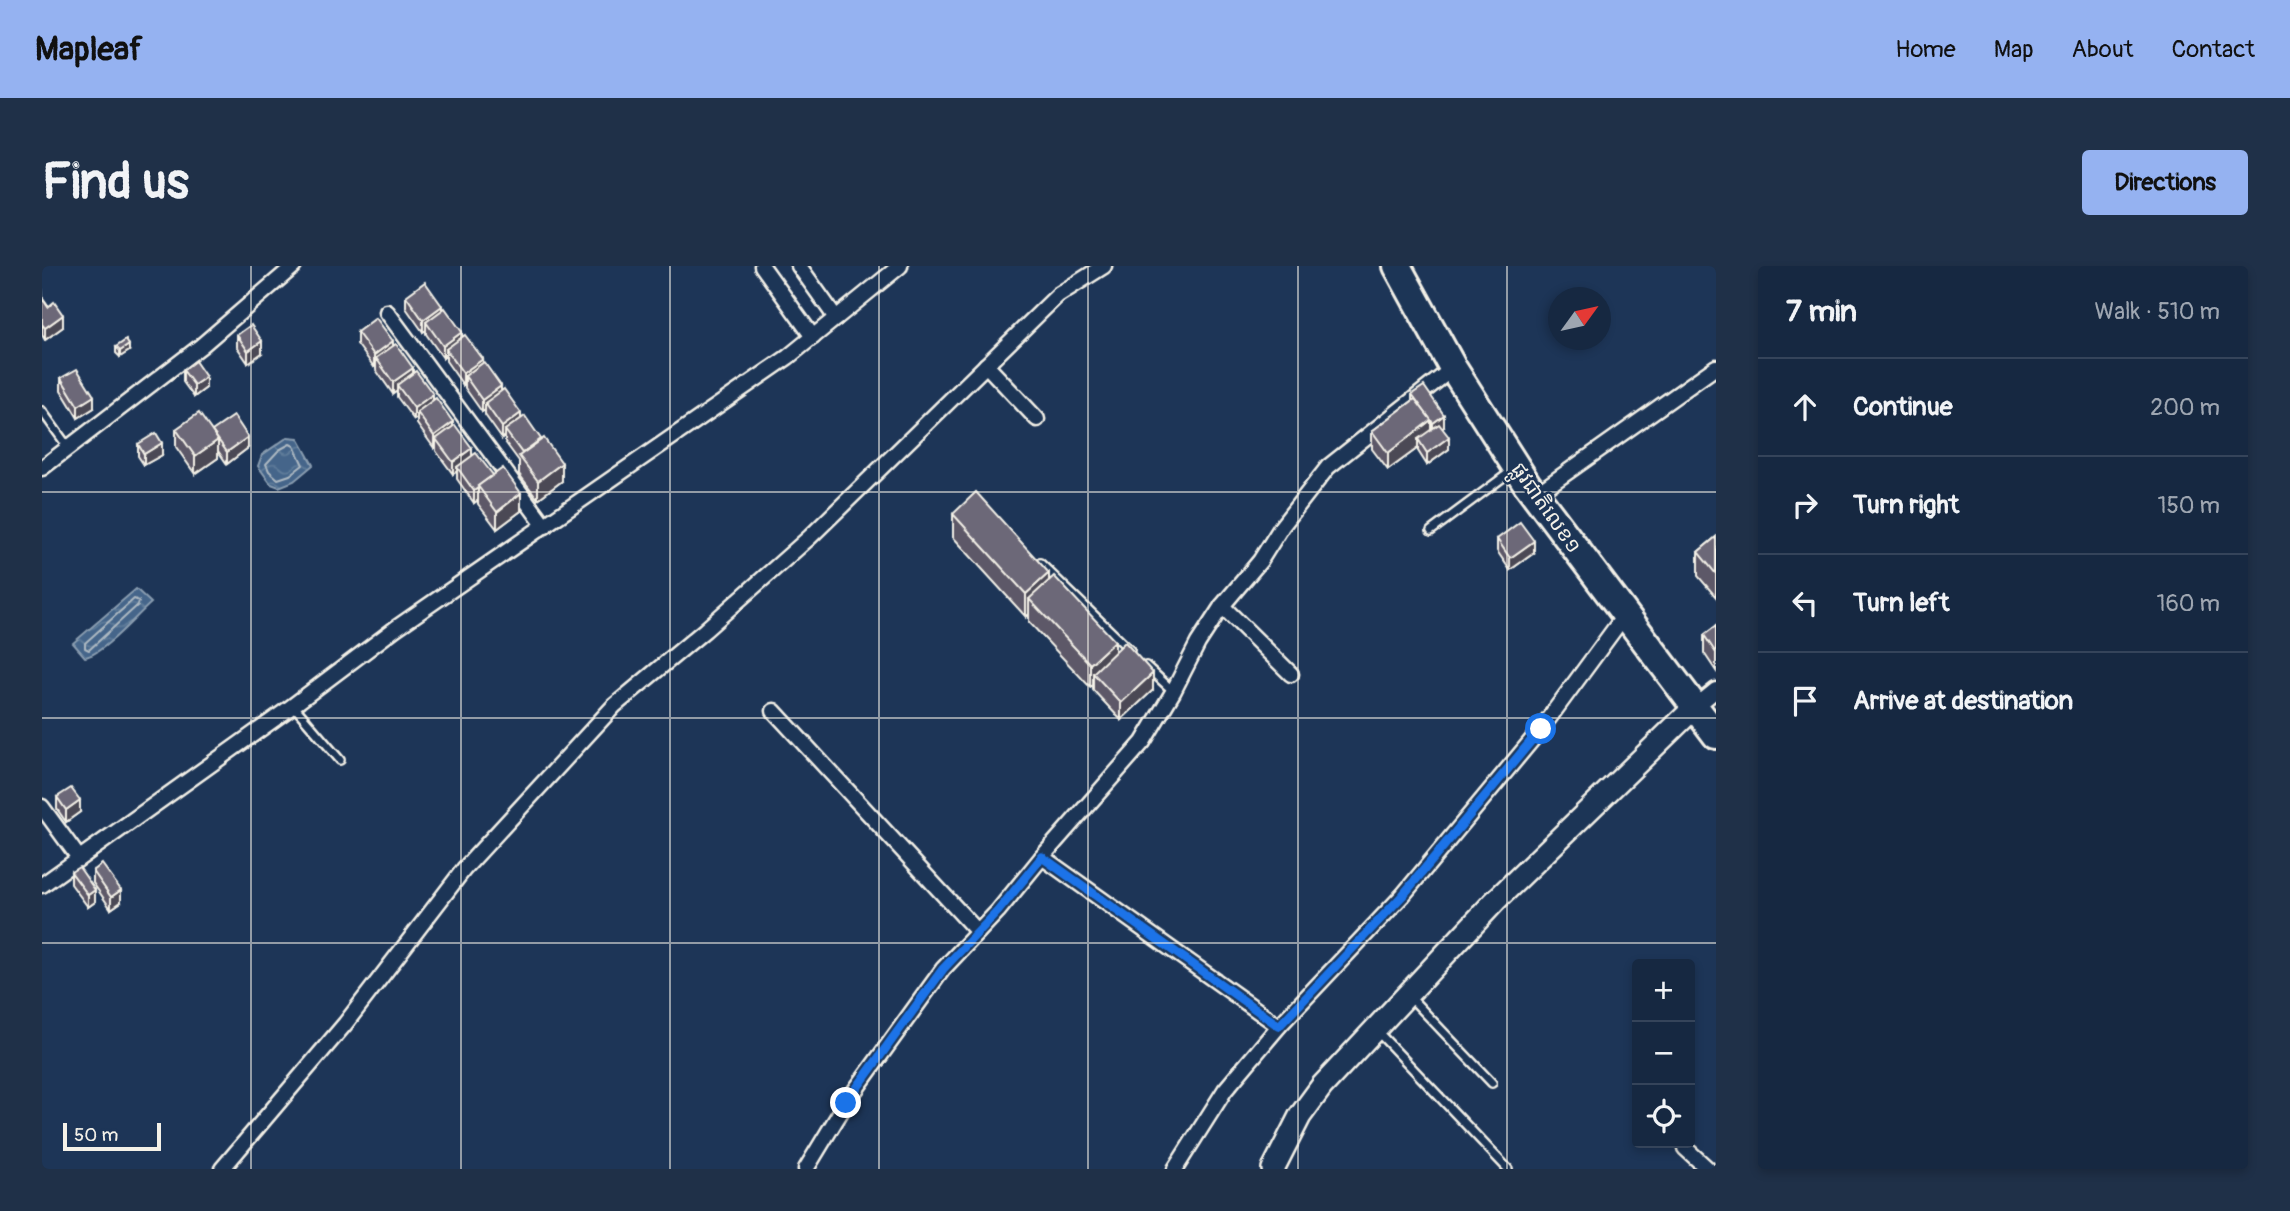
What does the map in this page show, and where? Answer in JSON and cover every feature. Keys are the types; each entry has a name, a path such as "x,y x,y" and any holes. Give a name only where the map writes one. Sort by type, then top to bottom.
{"highway":[{"name":"ផ្លូវជាតិលេខ១","path":"1397,266 1452,368 1535,495 1716,735"}],"street":[{"path":"42,468 201,346 294,266"},
{"path":"762,266 813,337"},
{"path":"799,266 836,318"},
{"path":"222,1169 345,1024 464,869 614,706 810,537 1058,295 1104,266"},
{"path":"42,885 396,628 788,357 892,268"},
{"path":"387,312 545,526"},
{"path":"986,365 1037,419"},
{"path":"1535,495 1716,367"},
{"path":"811,1167 846,1103 936,979 1143,743 1198,643 1222,607 1260,561 1282,526 1328,467 1452,368"},
{"path":"1222,607 1292,674"},
{"path":"1175,1169 1225,1090 1279,1026 1403,895 1541,729 1624,616"},
{"path":"1273,1169 1300,1116 1376,1030 1496,901 1634,764 1716,690"},
{"path":"774,710 978,932"},
{"path":"42,807 79,858"},
{"path":"1042,857 1279,1026"},
{"path":"1685,1148 1708,1169"}],"lane":[{"path":"42,411 68,447"},
{"path":"1431,531 1517,468"},
{"path":"1029,553 1173,692"},
{"path":"293,705 340,760"},
{"path":"1409,995 1492,1083"},
{"path":"1376,1030 1508,1169"}],"water":[{"path":"288,437 298,438 313,465 294,481 279,487 271,484 258,466 262,455"},
{"path":"136,589 151,603 100,650 85,657 73,643"}],"building":[{"path":"425,282 442,306 423,320 406,296"},
{"path":"42,298 48,307 54,302 63,315 45,328 42,324"},
{"path":"445,308 462,332 443,346 426,322"},
{"path":"376,318 393,341 374,355 357,332"},
{"path":"251,325 262,341 248,351 237,335"},
{"path":"465,335 483,359 463,373 446,349"},
{"path":"126,340 129,345 120,351 116,347"},
{"path":"396,344 413,368 393,382 376,358"},
{"path":"195,361 206,377 194,385 183,370"},
{"path":"484,362 501,386 482,400 465,376"},
{"path":"77,369 94,396 78,406 61,378"},
{"path":"416,371 433,394 414,408 397,385"},
{"path":"1424,386 1444,415 1433,423 1412,394"},
{"path":"504,389 521,413 502,427 485,403"},
{"path":"436,398 453,422 434,436 417,412"},
{"path":"1415,399 1431,420 1388,453 1372,431"},
{"path":"199,413 218,440 195,456 176,429"},
{"path":"234,416 248,437 227,452 212,431"},
{"path":"525,416 541,439 522,453 505,430"},
{"path":"1439,424 1449,437 1427,453 1418,439"},
{"path":"455,425 472,448 453,462 436,439"},
{"path":"156,433 162,443 144,454 138,444"},
{"path":"544,438 562,463 538,481 519,456"},
{"path":"476,453 493,475 474,491 457,467"},
{"path":"503,468 521,493 497,512 478,486"},
{"path":"976,492 1049,573 1026,594 953,514"},
{"path":"1520,522 1534,541 1510,558 1497,539"},
{"path":"1716,537 1716,574 1698,552"},
{"path":"1054,576 1115,641 1090,664 1029,599"},
{"path":"1716,626 1716,653 1704,635"},
{"path":"1125,642 1153,673 1121,703 1093,673"},
{"path":"71,788 80,800 66,810 57,797"},
{"path":"102,864 121,890 111,897 93,871"},
{"path":"79,867 95,890 88,895 71,872"}],"route":[{"path":"846,1103 943,969 998,911 1042,857 1279,1026 1403,895 1541,729"}]}
